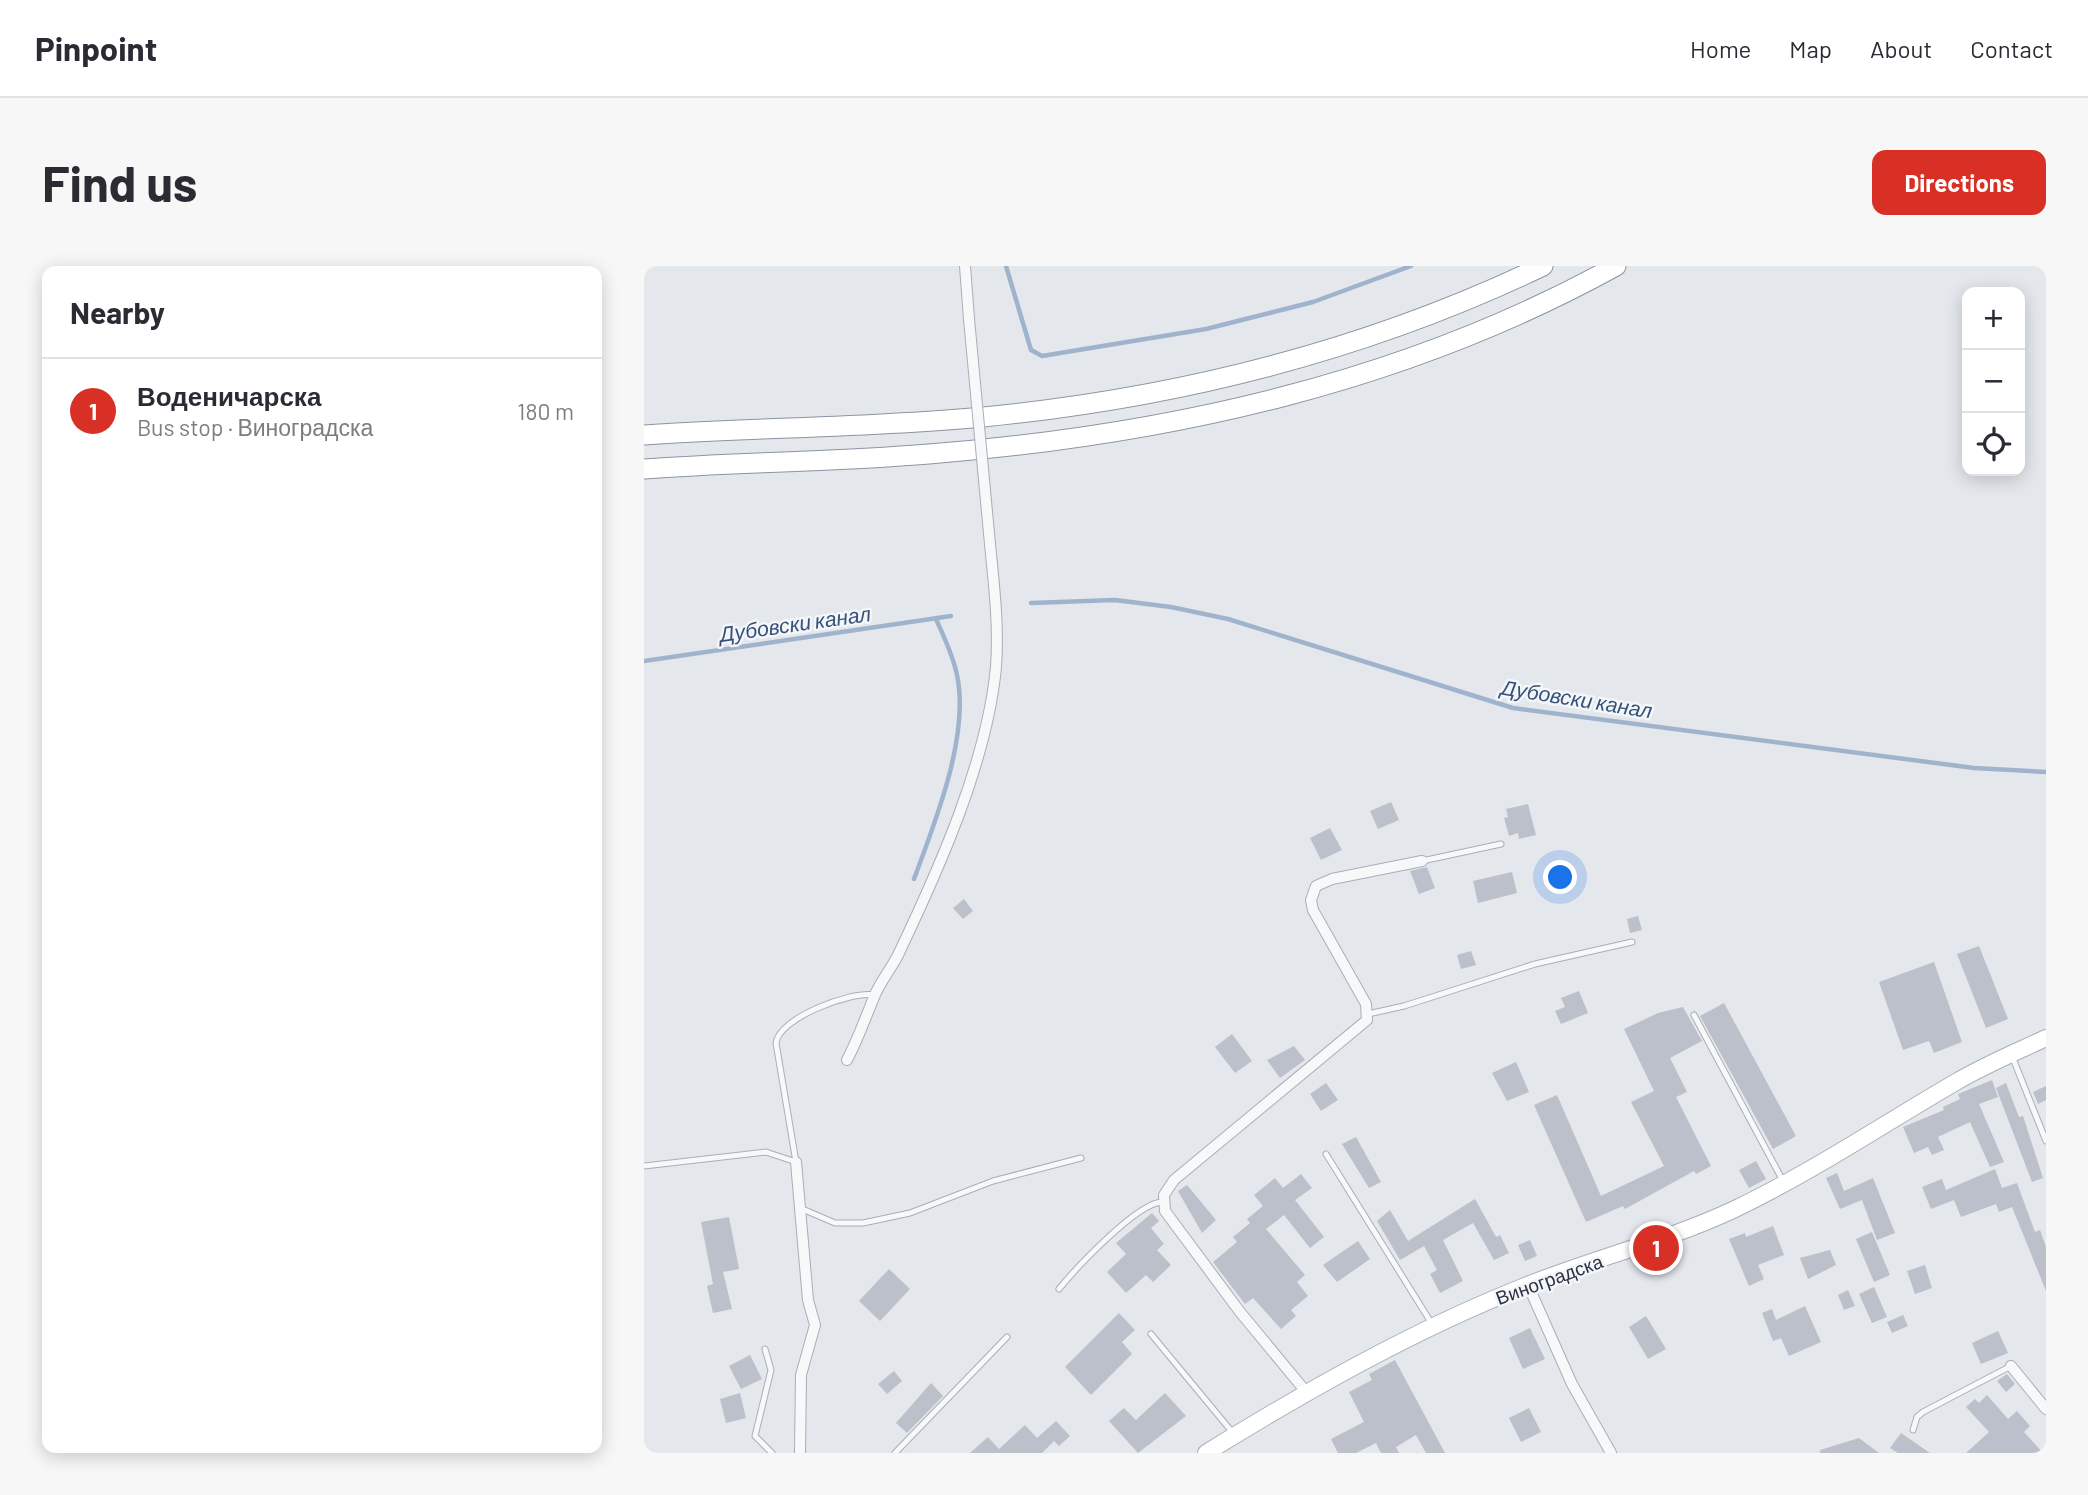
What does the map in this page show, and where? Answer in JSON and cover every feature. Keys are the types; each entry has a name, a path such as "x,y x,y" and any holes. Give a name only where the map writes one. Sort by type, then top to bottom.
{"highway":[{"path":"644,435 928,422 1127,399 1263,369 1334,349 1471,299 1543,266"},
{"path":"644,469 988,449 1102,436 1198,418 1272,402 1403,361 1483,330 1616,266"}],"street":[{"path":"847,1060 865,1027 875,995 898,954 961,807 978,757 996,667 996,604 965,266"},
{"path":"1307,1393 1240,1312 1165,1211 1163,1202 1170,1184 1363,1027 1368,1014 1366,1004 1315,916 1312,893 1322,883 1332,879 1422,861"},
{"name":"Виноградска","path":"1206,1453 1307,1393 1434,1326 1528,1285 1692,1227 1784,1184 1958,1081 2046,1038"},
{"path":"796,1162 808,1300 815,1325 801,1375 800,1453"},
{"path":"1528,1285 1572,1384 1611,1453"},
{"path":"2011,1366 2046,1409"}],"lane":[{"path":"1422,861 1501,844"},
{"path":"1368,1014 1404,1006 1535,964 1632,942"},
{"path":"644,1167 766,1152 796,1162 776,1043 777,1033 787,1024 840,999 861,993 875,995"},
{"path":"1693,1015 1784,1184"},
{"path":"2011,1054 2046,1140"},
{"path":"1326,1154 1434,1326"},
{"path":"800,1208 835,1223 863,1223 909,1213 993,1181 1081,1158"},
{"path":"1059,1289 1135,1216 1153,1203 1163,1202"},
{"path":"1151,1334 1235,1435"},
{"path":"895,1453 1007,1338"},
{"path":"765,1349 771,1370 755,1436 772,1453"},
{"path":"1913,1430 1917,1417 1923,1412 2011,1366"}],"building":[{"path":"1391,802 1399,820 1378,829 1370,811"},
{"path":"1528,804 1536,835 1519,839 1518,833 1509,836 1504,818 1508,817 1506,809"},
{"path":"1330,828 1342,850 1321,860 1310,838"},
{"path":"1427,867 1435,888 1419,894 1410,871"},
{"path":"1512,872 1517,893 1478,903 1473,881"},
{"path":"964,899 973,911 963,919 953,908"},
{"path":"1638,916 1642,930 1630,933 1627,919"},
{"path":"1979,946 2008,1019 1986,1028 1957,954"},
{"path":"1471,951 1476,965 1461,969 1457,955"},
{"path":"1934,962 1962,1042 1934,1053 1929,1041 1903,1050 1879,982"},
{"path":"1579,991 1588,1013 1561,1024 1555,1011 1565,1007 1561,998"},
{"path":"1724,1003 1796,1136 1773,1149 1700,1016"},
{"path":"1683,1007 1702,1041 1670,1058 1687,1092 1676,1097 1711,1166 1696,1174 1694,1171 1625,1209 1623,1206 1586,1222 1534,1105 1557,1095 1601,1196 1664,1166 1631,1102 1654,1091 1624,1029 1658,1013"},
{"path":"1232,1034 1252,1061 1235,1073 1215,1047"},
{"path":"1294,1046 1305,1060 1280,1078 1267,1060"},
{"path":"1516,1062 1529,1092 1507,1101 1492,1073"},
{"path":"1992,1080 1998,1097 1979,1104 2004,1162 1990,1167 1970,1122 1938,1137 1944,1150 1932,1155 1928,1147 1914,1153 1903,1127 1944,1110 1943,1107 1960,1099 1958,1094"},
{"path":"1326,1083 1338,1100 1321,1111 1310,1094"},
{"path":"2006,1083 2019,1117 2023,1116 2043,1178 2032,1182 1996,1088"},
{"path":"2046,1086 2046,1100 2038,1104 2033,1092"},
{"path":"1356,1137 1381,1182 1369,1188 1342,1144"},
{"path":"1756,1161 1766,1179 1749,1188 1739,1170"},
{"path":"1995,1169 2002,1188 2017,1183 2035,1232 2040,1230 2046,1247 2046,1291 2012,1207 1999,1212 1996,1204 1961,1217 1954,1200 1931,1209 1922,1187 1942,1179 1946,1190"},
{"path":"1837,1173 1844,1191 1873,1178 1895,1233 1877,1240 1862,1200 1840,1209 1826,1178"},
{"path":"1301,1174 1312,1188 1295,1200 1324,1237 1310,1248 1284,1215 1266,1229 1305,1275 1297,1282 1308,1296 1291,1310 1296,1316 1281,1329 1253,1298 1245,1304 1213,1262 1237,1242 1233,1237 1250,1223 1247,1219 1263,1206 1254,1195 1275,1178 1283,1188"},
{"path":"1187,1185 1216,1220 1202,1233 1178,1191"},
{"path":"1475,1199 1496,1237 1500,1235 1509,1253 1494,1260 1473,1223 1443,1240 1463,1281 1440,1293 1430,1274 1437,1270 1424,1246 1400,1260 1377,1221 1390,1210 1408,1241"},
{"path":"1152,1213 1159,1221 1151,1228 1164,1244 1157,1250 1171,1265 1153,1282 1146,1275 1126,1293 1107,1272 1126,1254 1116,1243"},
{"path":"729,1217 739,1269 723,1272 732,1309 713,1313 707,1286 713,1284 701,1222"},
{"path":"1773,1226 1784,1255 1758,1265 1764,1279 1749,1286 1729,1239 1745,1233 1746,1237"},
{"path":"1872,1232 1890,1275 1874,1282 1856,1239"},
{"path":"1530,1240 1537,1256 1525,1261 1518,1245"},
{"path":"1358,1241 1370,1259 1337,1282 1323,1265"},
{"path":"1830,1250 1836,1265 1808,1279 1800,1258"},
{"path":"1925,1265 1932,1288 1915,1294 1907,1271"},
{"path":"889,1269 910,1289 880,1321 859,1301"},
{"path":"1874,1287 1887,1317 1872,1323 1859,1294"},
{"path":"1848,1290 1855,1306 1844,1310 1838,1295"},
{"path":"1805,1306 1821,1342 1789,1356 1781,1338 1773,1341 1762,1313 1772,1309 1776,1320"},
{"path":"1119,1313 1135,1330 1122,1342 1132,1354 1091,1395 1065,1367"},
{"path":"1903,1315 1908,1326 1892,1333 1887,1322"},
{"path":"1646,1316 1666,1349 1648,1359 1629,1327"},
{"path":"1530,1328 1545,1359 1523,1369 1509,1338"},
{"path":"1998,1331 2008,1353 1981,1364 1972,1343"},
{"path":"750,1355 762,1379 741,1389 729,1366"},
{"path":"1395,1360 1445,1453 1426,1453 1416,1435 1396,1447 1399,1453 1381,1453 1376,1443 1356,1453 1338,1453 1331,1439 1364,1422 1349,1392 1372,1380 1369,1374"},
{"path":"894,1371 902,1381 887,1394 878,1384"},
{"path":"2007,1374 2015,1384 2006,1392 1997,1381"},
{"path":"931,1383 943,1396 907,1433 896,1423"},
{"path":"740,1393 746,1418 726,1423 720,1399"},
{"path":"1165,1393 1186,1416 1138,1453 1109,1421 1124,1408 1136,1420"},
{"path":"1987,1395 2008,1419 2017,1411 2030,1426 2024,1432 2043,1453 1966,1453 1989,1432 1966,1407 1975,1399 1979,1403"},
{"path":"1529,1408 1541,1432 1521,1442 1509,1418"},
{"path":"1056,1421 1070,1436 1059,1446 1054,1441 1042,1453 970,1453 988,1437 999,1449 1025,1425 1037,1438"},
{"path":"1901,1433 1930,1453 1898,1453 1890,1448"},
{"path":"1859,1438 1879,1453 1820,1453 1820,1450"}],"waterway":[{"path":"1006,266 1031,350 1042,356 1206,329 1313,302 1411,266"},
{"name":"Дубовски канал","path":"1031,603 1115,600 1171,607 1228,619 1513,708 1974,768 2046,772"},
{"name":"Дубовски канал","path":"644,661 951,616"},
{"path":"914,879 948,778 959,725 957,675 951,653 936,619"}],"place":[{"name":"Воденичарска","path":"1656,1248"}]}
